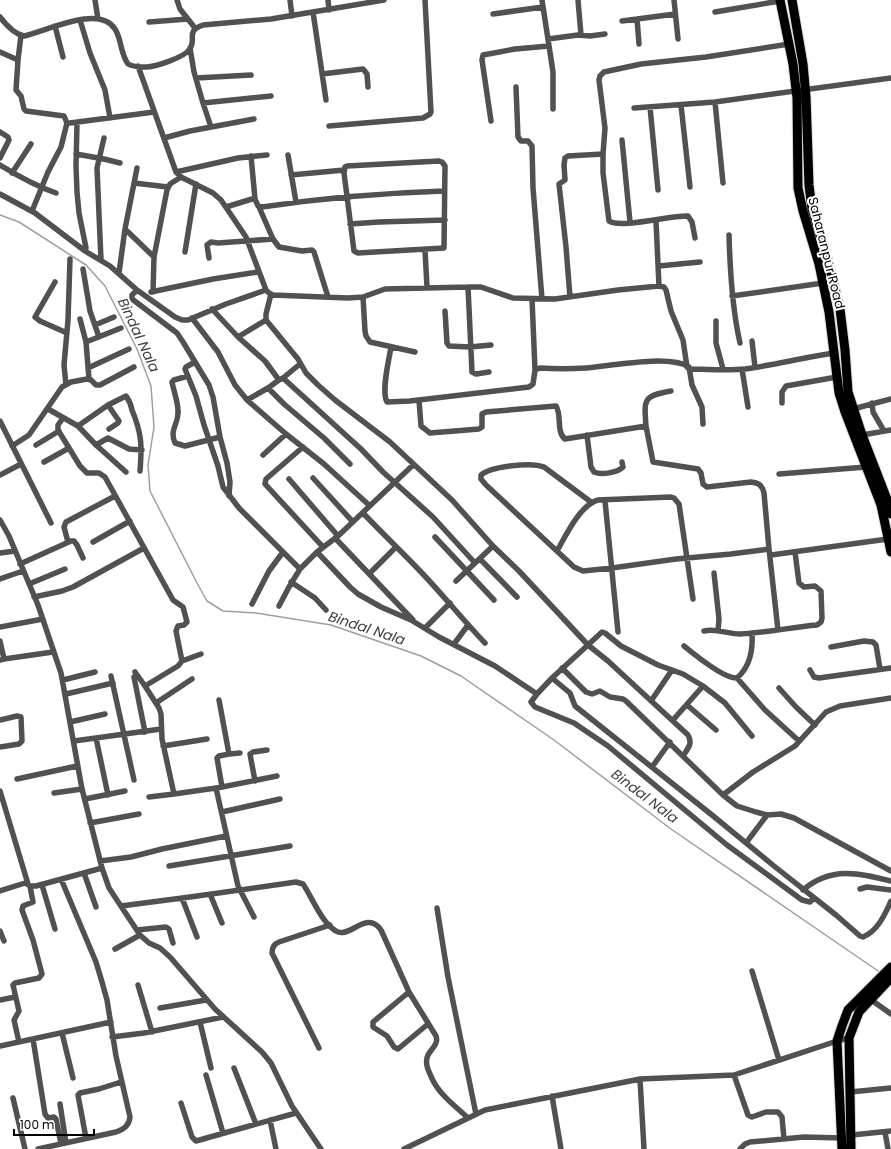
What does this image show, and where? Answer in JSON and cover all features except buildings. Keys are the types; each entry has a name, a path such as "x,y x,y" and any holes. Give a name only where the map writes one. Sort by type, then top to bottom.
{"main road":[{"name":"Saharanpur Road","path":"792,0 806,90 809,185 812,209 828,261 840,309 848,392 884,504 891,552"},
{"name":"Saharanpur Road","path":"780,1 789,44 796,91 798,188 823,283 840,393 845,412 866,467 884,504 891,514"},
{"path":"851,1149 852,1135 849,1038 867,996 891,967"},
{"path":"842,1149 838,1041 842,1026 848,1010 891,978"}],"street":[{"path":"95,0 98,19"},
{"path":"177,0 180,9 195,28"},
{"path":"290,0 292,16"},
{"path":"328,0 329,10"},
{"path":"211,127 196,78 190,48 195,28 205,24 243,22 329,10 353,2 384,0"},
{"path":"329,126 423,118 430,114 425,0"},
{"path":"542,0 554,80 553,109"},
{"path":"578,0 581,35"},
{"path":"674,0 678,39"},
{"path":"715,12 780,1"},
{"path":"493,14 543,7"},
{"path":"313,12 326,100"},
{"path":"622,21 675,14"},
{"path":"0,17 10,28 21,35 27,35 80,20 98,19 105,21 115,29 121,50 129,65 148,67 184,55 190,48"},
{"path":"149,22 188,19"},
{"path":"637,19 639,44"},
{"path":"80,20 90,53 104,90 110,118"},
{"path":"55,26 63,57"},
{"path":"491,121 482,60 483,55 549,43 581,35 590,36 605,34"},
{"path":"21,35 16,90 22,98 25,110 64,116 67,123 61,147 41,188 32,211"},
{"path":"695,238 692,222 688,216 656,221 614,223 608,218 604,183 603,154 605,128 599,78 602,73 641,64 706,57 789,44"},
{"path":"0,52 18,60"},
{"path":"138,66 176,172 217,196 226,207 247,240 258,272 266,290 271,294 348,298 363,297 385,289 468,287 481,288 513,298 542,299 570,297 618,290 659,286 664,287 671,312 683,340 692,385 702,408 703,424"},
{"path":"322,74 363,69 366,74 368,87"},
{"path":"196,78 251,75"},
{"path":"634,108 715,102 891,78"},
{"path":"516,87 518,137 521,141 528,141 532,146 532,182 542,299"},
{"path":"203,103 271,96"},
{"path":"715,102 723,183"},
{"path":"681,105 690,187"},
{"path":"650,107 658,190"},
{"path":"67,123 77,123 154,112"},
{"path":"164,138 254,118"},
{"path":"77,123 77,192 79,213 86,248 85,252"},
{"path":"0,132 8,137 9,140 0,158"},
{"path":"101,260 97,173 104,138"},
{"path":"622,140 630,222"},
{"path":"12,173 31,144"},
{"path":"76,154 120,163"},
{"path":"570,297 559,184 565,180 565,158 568,156 603,154"},
{"path":"176,172 238,158 267,155"},
{"path":"288,155 296,202"},
{"path":"251,156 255,199 273,239 278,247 302,251 310,250 314,252 328,298"},
{"path":"291,175 344,170 347,166 442,162 445,166 444,248 355,253 353,250 344,170"},
{"path":"0,165 41,188 56,193"},
{"path":"119,273 125,229 137,168"},
{"path":"153,292 154,257 168,186 181,176"},
{"path":"134,183 168,186"},
{"path":"185,252 196,184"},
{"path":"259,207 402,192 444,191"},
{"path":"0,194 32,211 85,252 101,260 119,273 137,290 185,321 212,309 266,290"},
{"path":"226,207 250,199 255,199"},
{"path":"350,224 445,220"},
{"path":"656,221 659,286"},
{"path":"125,229 154,257"},
{"path":"728,235 732,296 740,343"},
{"path":"209,258 207,247 209,243 273,239"},
{"path":"425,250 427,287"},
{"path":"66,385 64,365 70,259"},
{"path":"659,266 700,262"},
{"path":"83,269 88,304 100,337"},
{"path":"143,294 213,279 258,272"},
{"path":"55,282 34,317 67,333"},
{"path":"732,296 823,283"},
{"path":"468,287 472,372 476,374 489,372"},
{"path":"137,290 132,295 132,299 174,331 183,342 210,389 227,463 230,482 229,496"},
{"path":"271,294 267,307 266,320 318,385 390,442 452,500 493,546 519,571 588,645 608,661 688,735 691,740 690,745 683,756"},
{"path":"363,297 365,331 368,340 372,343 415,352"},
{"path":"391,347 385,388 385,400 390,403 529,387 533,384 535,370 532,299"},
{"path":"212,309 281,379 361,449 394,482 517,597"},
{"path":"445,312 448,345 470,347 491,345"},
{"path":"95,325 114,317"},
{"path":"192,318 218,352 235,385 247,400 286,434 324,464 370,506"},
{"path":"80,319 86,342 89,379 96,385 100,384 134,367"},
{"path":"238,337 266,320"},
{"path":"716,321 716,343 722,369"},
{"path":"86,342 121,328"},
{"path":"752,341 755,367"},
{"path":"88,368 129,349"},
{"path":"535,370 540,368 585,368 656,362 673,363 688,368 742,369 808,356 835,353"},
{"path":"195,362 185,368 220,474 223,488 239,508 300,569"},
{"path":"247,400 268,388 300,364"},
{"path":"742,369 748,407"},
{"path":"188,376 172,382 178,412 177,424 173,431 174,440 177,444 185,446 220,437"},
{"path":"782,403 782,392 786,386 837,377"},
{"path":"12,446 26,437 48,409 59,390 66,385 89,379"},
{"path":"268,388 284,404 324,438 350,464"},
{"path":"671,391 654,394 649,398 645,406 646,426 653,462 698,469 701,473 703,484 707,487 751,482 761,485 764,493 778,630"},
{"path":"78,426 108,405 125,396 127,397 141,438 142,450 140,472"},
{"path":"853,409 891,399"},
{"path":"420,400 421,426 430,432 478,430 482,427 482,414 486,412 553,406 558,408 561,434 563,438 567,439 646,426"},
{"path":"872,403 873,412 884,431"},
{"path":"108,405 119,421 110,429"},
{"path":"48,409 78,426 96,445 126,472"},
{"path":"62,418 58,425 59,431 80,466 87,473 98,473 105,476 173,600 183,607 186,622 184,625 178,626 176,631 182,661"},
{"path":"0,421 51,523"},
{"path":"862,435 891,430"},
{"path":"36,445 59,431"},
{"path":"263,455 286,434"},
{"path":"587,435 591,467 594,472 602,473 620,470 623,467 622,462"},
{"path":"96,445 108,438 129,449 142,450"},
{"path":"302,447 266,479 265,484 323,547"},
{"path":"44,462 69,448"},
{"path":"0,475 21,464"},
{"path":"591,502 544,467 537,464 521,464 488,470 482,475 483,482 574,568 583,571 731,554 796,552 888,539"},
{"path":"279,606 300,569 317,552 363,513 413,465"},
{"path":"779,474 866,467"},
{"path":"313,478 353,522"},
{"path":"289,479 336,537 416,623"},
{"path":"68,542 64,527 66,522 115,496"},
{"path":"557,551 568,531 586,506 591,502 604,500 674,498 679,504 693,599"},
{"path":"604,500 618,632"},
{"path":"363,513 420,571 485,643"},
{"path":"0,520 43,619 63,680 82,789 100,861 109,888 138,932 149,943 160,948 170,957 206,1000 268,1058 287,1098 321,1149"},
{"path":"93,542 130,521"},
{"path":"435,537 494,600"},
{"path":"20,564 68,542 74,541 83,558"},
{"path":"456,581 493,546"},
{"path":"369,574 396,547"},
{"path":"34,597 73,587 144,548"},
{"path":"0,553 14,551"},
{"path":"252,604 269,571 283,552"},
{"path":"317,552 354,591 381,607 416,623 495,666 537,694"},
{"path":"704,631 710,630 733,633 752,633 817,625 822,620 821,591 815,586 804,586 799,583 796,552"},
{"path":"29,584 65,569"},
{"path":"0,580 23,571"},
{"path":"714,572 719,619 718,631"},
{"path":"292,582 317,600 326,610"},
{"path":"425,628 450,603"},
{"path":"0,627 43,619"},
{"path":"454,644 468,625"},
{"path":"752,736 725,703 703,686 683,674 648,660 621,646 602,632 562,668 531,702 534,707 563,718 585,730 616,753 728,845 802,900 810,902 814,898"},
{"path":"737,678 747,664 752,653 752,633"},
{"path":"0,641 2,660 53,652"},
{"path":"831,647 869,641 873,642 876,646 880,670"},
{"path":"684,646 719,672 737,678 765,710 800,741"},
{"path":"146,686 178,666 182,661 201,654"},
{"path":"562,668 586,692 592,694 600,691 610,697 623,699 626,701 723,795 737,806 767,815 781,814 799,820 891,870"},
{"path":"810,670 814,677 819,678 891,668"},
{"path":"651,701 672,670"},
{"path":"63,680 95,672"},
{"path":"145,732 134,674 146,686 161,714 163,746 174,794"},
{"path":"111,676 134,780"},
{"path":"552,678 570,693 575,706 836,915 857,934 863,937 871,932 880,922 891,901"},
{"path":"156,703 192,679"},
{"path":"66,694 113,684"},
{"path":"673,720 703,686"},
{"path":"779,688 815,725"},
{"path":"723,795 753,772 795,746 826,712 840,706 891,698"},
{"path":"220,700 229,754"},
{"path":"687,705 716,730"},
{"path":"70,722 105,714"},
{"path":"0,720 16,716 20,717 22,741 17,744 0,748"},
{"path":"74,741 161,729"},
{"path":"96,738 108,795"},
{"path":"163,746 207,738"},
{"path":"652,767 670,742"},
{"path":"255,781 250,754 253,752 267,750"},
{"path":"240,753 219,756 216,758 226,836 239,890 254,917"},
{"path":"17,779 77,766"},
{"path":"149,797 219,788 277,776"},
{"path":"54,793 82,789"},
{"path":"0,790 33,902 23,906 22,910 33,940 42,974 39,978 14,984 13,987 19,1011 14,1020 19,1042"},
{"path":"85,799 125,791"},
{"path":"222,812 280,799"},
{"path":"90,823 139,814"},
{"path":"746,843 767,815"},
{"path":"100,861 131,857 226,836"},
{"path":"169,866 290,846"},
{"path":"0,891 25,883 29,885 42,885 102,868"},
{"path":"84,873 96,907"},
{"path":"803,890 817,880 840,873 871,876 891,882"},
{"path":"38,1149 116,1132 124,1129 129,1124 130,1117 112,1037 107,1000 96,962 61,879"},
{"path":"121,906 300,882 307,889 319,911 337,931 343,932 360,924 369,923 376,925 381,930 409,992 437,1040 429,1053 427,1061 428,1070 433,1084 442,1095 468,1118"},
{"path":"42,885 55,929"},
{"path":"860,889 868,887 891,890"},
{"path":"210,894 222,923"},
{"path":"182,898 197,937"},
{"path":"437,908 448,977 476,1114"},
{"path":"319,1048 272,952 272,948 279,942 331,926"},
{"path":"115,949 138,932 166,927 169,929 173,944"},
{"path":"0,931 4,941"},
{"path":"752,971 779,1060"},
{"path":"138,985 152,1032"},
{"path":"409,992 373,1022 373,1027 387,1036 394,1047 398,1049 428,1024"},
{"path":"867,996 891,1014"},
{"path":"0,1000 15,997"},
{"path":"160,1008 206,1000"},
{"path":"112,1037 152,1032 223,1017"},
{"path":"0,1046 111,1022"},
{"path":"200,1022 211,1068"},
{"path":"62,1033 73,1078"},
{"path":"404,1149 485,1110 640,1079 734,1075 849,1038"},
{"path":"33,1039 46,1114 48,1118 54,1117 56,1120 64,1144"},
{"path":"234,1068 256,1124"},
{"path":"206,1075 224,1133"},
{"path":"734,1075 748,1115 752,1117 766,1112 778,1112 782,1117 784,1139"},
{"path":"640,1079 644,1149"},
{"path":"86,1138 78,1097 79,1094 121,1082"},
{"path":"850,1092 891,1088"},
{"path":"552,1096 561,1149"},
{"path":"13,1098 25,1149"},
{"path":"181,1103 194,1139 198,1141 296,1113"},
{"path":"60,1104 64,1144"},
{"path":"270,1120 276,1149"},
{"path":"852,1135 888,1131 888,1149"},
{"path":"740,1149 745,1144 750,1142 804,1137 842,1138"}],"waterway":[{"name":"Bindal Nala","path":"0,215 19,222 86,265 105,286 137,349 151,386 154,427 148,465 150,491 207,601 223,611 256,613 331,625 421,656 461,676 554,740 671,829 881,973"}]}
